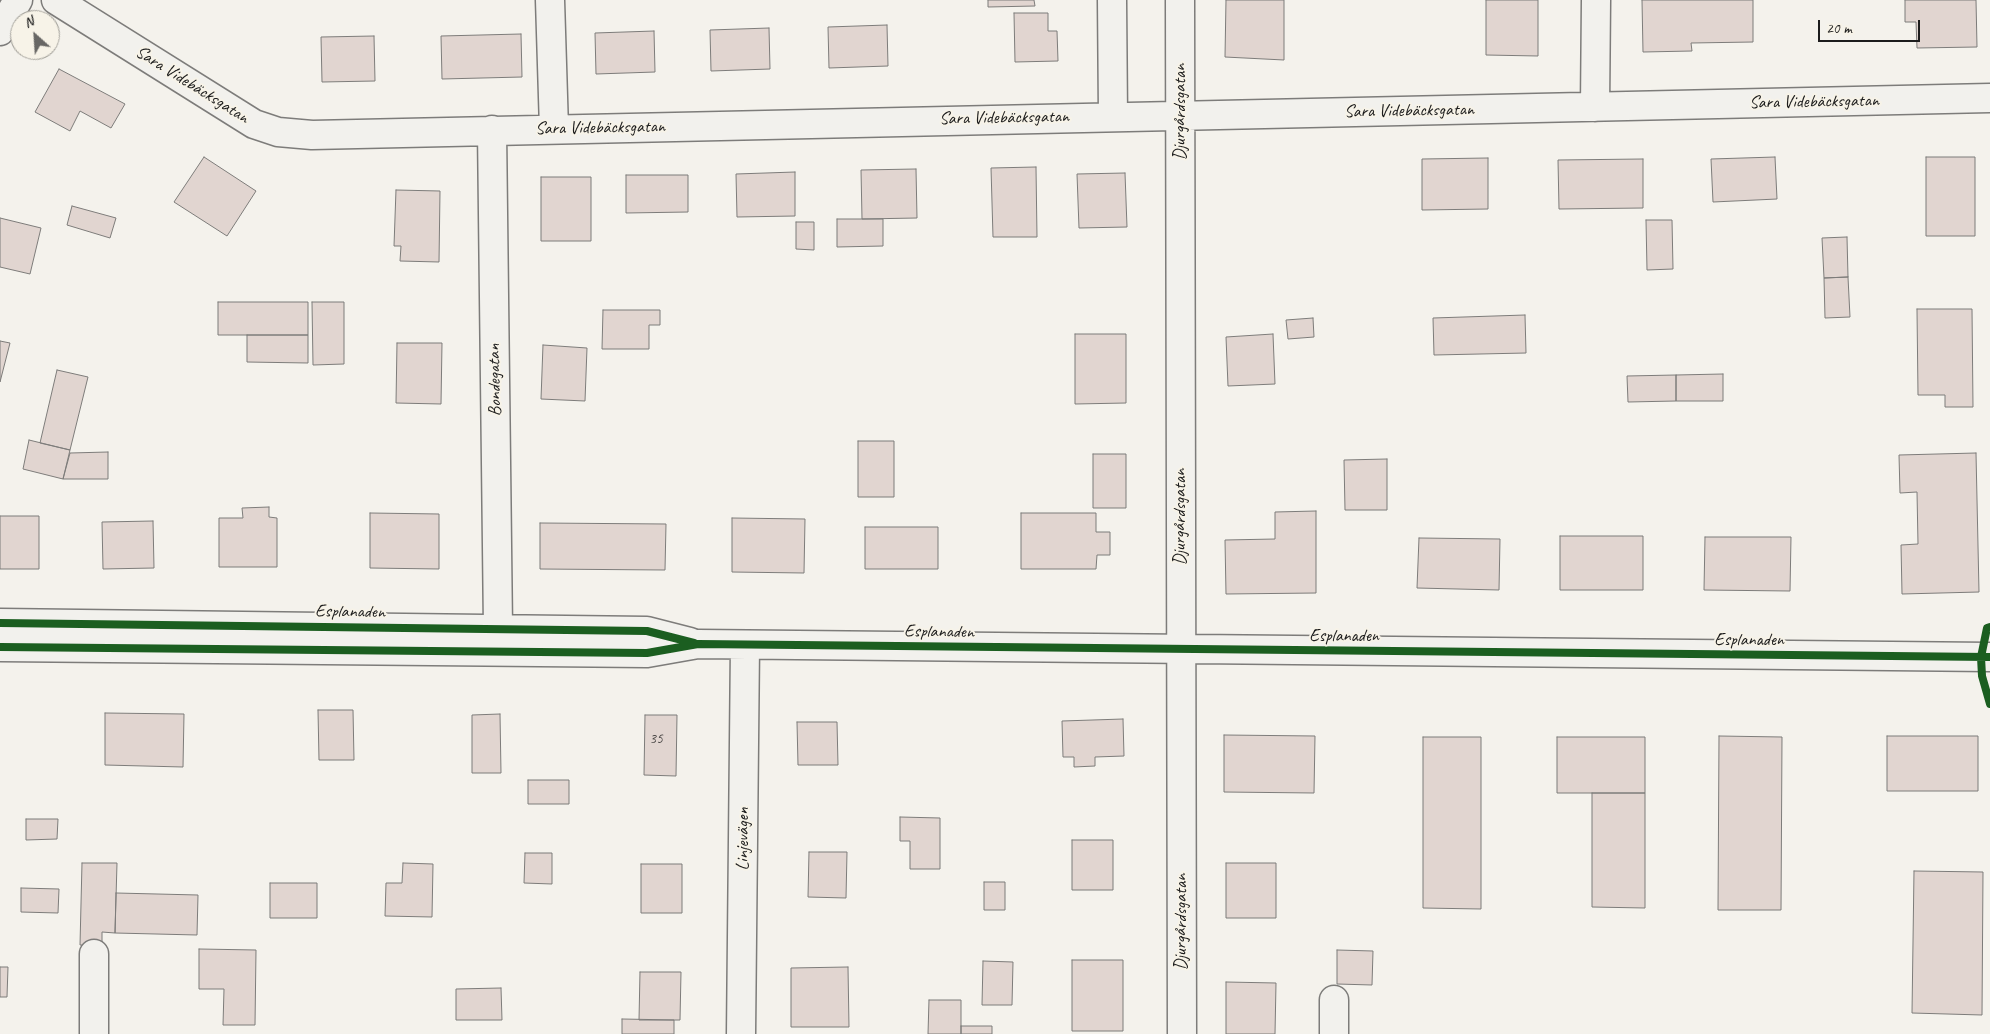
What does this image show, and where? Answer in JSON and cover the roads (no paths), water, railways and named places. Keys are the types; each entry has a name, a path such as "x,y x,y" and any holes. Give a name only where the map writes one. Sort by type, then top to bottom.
{"street":[{"path":"0,31 18,0"},
{"name":"Sara Videbäcksgatan","path":"56,0 254,124 278,132 312,135 1990,98"},
{"path":"550,0 554,129"},
{"path":"1112,0 1113,116"},
{"name":"Djurgårdsgatan","path":"1180,0 1182,1034"},
{"path":"1596,0 1596,107"},
{"name":"Bondegatan","path":"492,130 498,629"},
{"name":"Esplanaden","path":"0,623 647,630 698,644"},
{"name":"Esplanaden","path":"0,646 646,653 698,644 1990,657"},
{"name":"Linjevägen","path":"741,1034 745,645"},
{"path":"94,954 94,1034"},
{"path":"1334,1000 1334,1034"}]}
